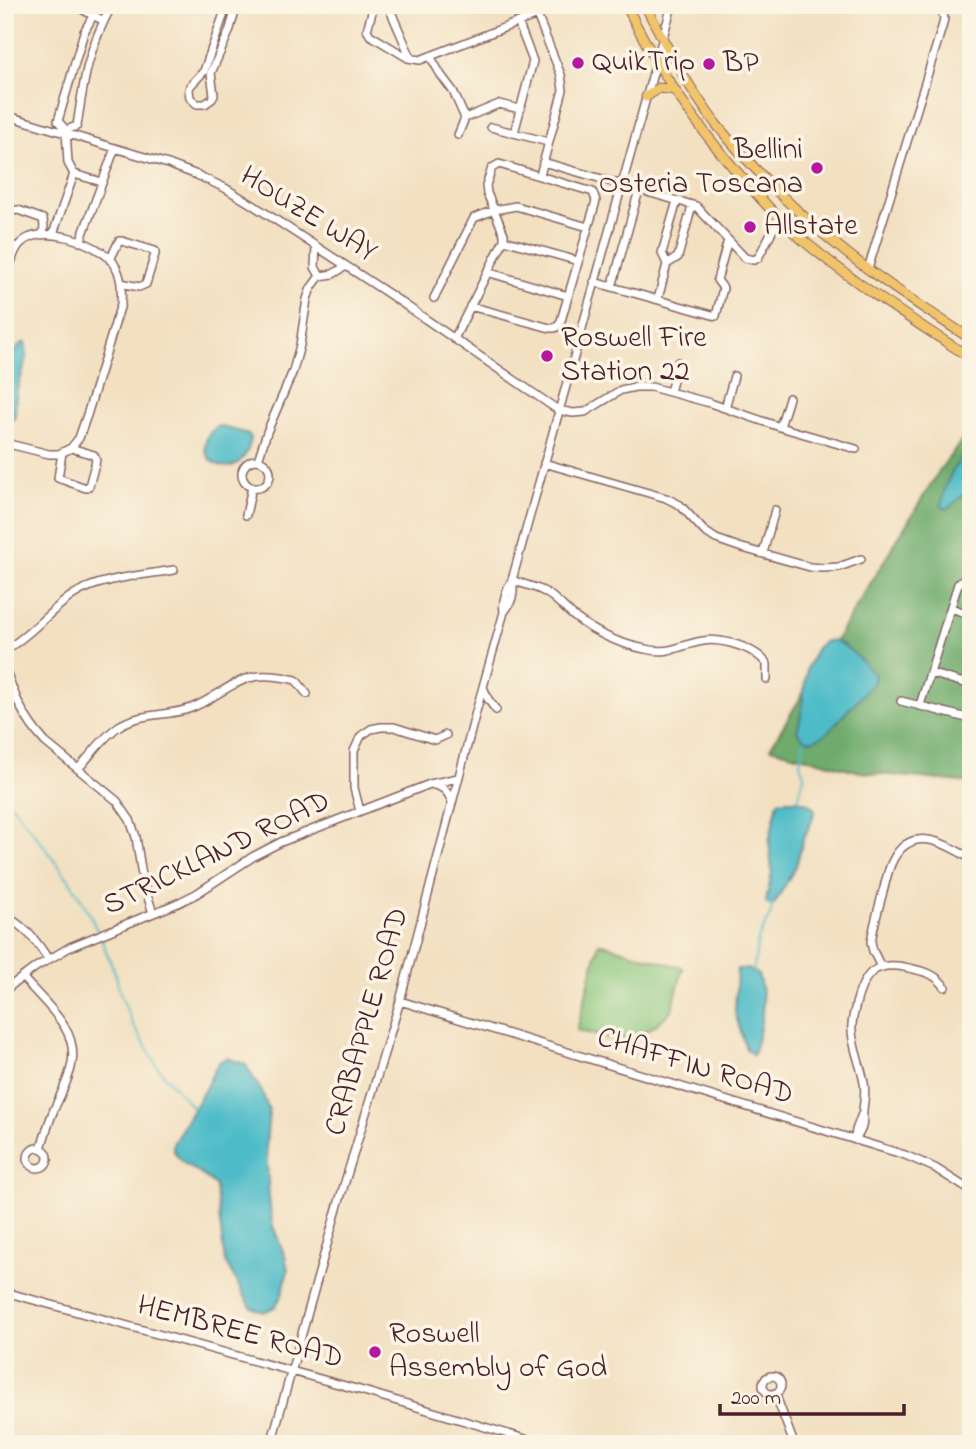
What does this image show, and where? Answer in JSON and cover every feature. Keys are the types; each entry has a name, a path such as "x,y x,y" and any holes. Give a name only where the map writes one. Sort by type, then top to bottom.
{"main road":[{"path":"626,5 656,63 705,133 779,218 863,287 971,358"},
{"path":"645,5 680,71 708,111 774,187 831,241 971,339"},
{"path":"646,97 659,88 675,90"}],"street":[{"path":"75,5 104,21"},
{"path":"66,131 77,126 91,50 113,5"},
{"path":"374,5 367,30 369,35 411,58 421,60 537,15"},
{"path":"388,5 411,58"},
{"path":"533,5 562,75 563,89 540,175"},
{"name":"CRABAPPLE ROAD","path":"271,1444 400,1001 482,687 504,612 510,605 514,589 512,580 671,5"},
{"path":"868,269 943,24 940,5"},
{"path":"102,182 74,174 66,155 66,131 58,121 84,32 97,6 108,13"},
{"path":"226,8 236,9 229,32 208,72 226,8"},
{"path":"514,133 533,61 518,22"},
{"path":"430,56 453,91 465,118"},
{"path":"72,73 84,77"},
{"path":"458,135 465,118 499,104 520,110"},
{"name":"HOUZE WAY","path":"5,115 66,131 178,168 225,188 316,246 558,410"},
{"path":"491,127 548,142"},
{"path":"80,242 115,148"},
{"path":"543,162 696,206 745,258 758,258 779,218"},
{"path":"454,339 470,306 503,240 504,234 487,193 490,171 499,164 593,192 596,201 560,324 555,328 470,306"},
{"path":"53,234 74,174"},
{"path":"612,287 639,190"},
{"path":"658,299 667,264 662,253 677,201"},
{"path":"433,298 474,218 494,210 516,206 588,227"},
{"path":"667,264 678,257 692,206"},
{"path":"5,230 11,211 18,210 43,219 43,234"},
{"path":"5,284 20,243 34,236 53,234 98,250 114,264 122,288 121,304 79,438 71,448 62,453 49,454 5,443"},
{"path":"503,240 578,261"},
{"path":"594,282 716,316 723,288 717,280 728,240"},
{"path":"110,260 119,241 155,251 144,287 121,283"},
{"path":"5,242 17,248"},
{"path":"316,246 315,267 320,276"},
{"path":"258,460 293,371 311,288 320,276 333,274 346,266"},
{"path":"487,272 568,296"},
{"path":"670,392 678,362"},
{"path":"726,408 734,376"},
{"path":"558,410 585,412 621,390 651,387 856,449"},
{"path":"780,427 789,398"},
{"path":"62,453 58,478 86,488 89,486 96,460 94,455 71,448"},
{"path":"262,461 269,468 270,477 265,485 252,487 243,478 243,469 249,462 262,461"},
{"path":"544,463 666,498 680,505 704,531 716,539 823,569 839,567 861,559"},
{"path":"246,514 252,487"},
{"path":"763,553 775,510"},
{"path":"5,650 83,589 174,570"},
{"path":"920,705 958,584 971,576"},
{"path":"512,580 542,590 605,637 626,644 666,652 714,640 742,647 757,654 767,664 767,679"},
{"path":"951,608 971,614"},
{"path":"5,667 15,698 27,721 45,742 117,801 130,820 136,836 143,882 153,914"},
{"path":"930,673 971,685"},
{"path":"78,769 109,733 120,725 145,716 190,709 237,682 252,677 274,676 296,680 307,694"},
{"path":"482,687 496,710"},
{"path":"901,701 971,719"},
{"path":"360,811 354,788 354,751 360,737 371,729 380,727 394,727 435,740 446,735"},
{"name":"STRICKLAND ROAD","path":"5,990 48,959 70,947 196,894 254,856 281,842 430,784 458,778"},
{"path":"430,784 442,787 449,794 452,803"},
{"path":"881,967 871,942 890,864 898,852 907,843 928,839 941,842 971,859"},
{"path":"5,915 37,941 48,959"},
{"path":"855,1140 862,1131 865,1104 864,1084 854,1047 852,1024 861,987 866,978 876,968 887,964 898,965 937,976 945,987"},
{"path":"22,977 63,1024 70,1036 73,1050 71,1074 52,1114 41,1148"},
{"path":"404,985 415,1006"},
{"name":"CHAFFIN ROAD","path":"400,1001 905,1155 935,1168 971,1191"},
{"name":"HEMBREE ROAD","path":"5,1292 292,1371 542,1444"},
{"path":"775,1393 794,1444"}],"green space":[{"path":"971,428 971,783 860,772 770,748 939,471"},
{"path":"599,943 683,968 672,1010 642,1034 617,1041 577,1030"}],"water":[{"path":"22,343 25,343 26,357 16,395 14,419 5,419 5,366"},
{"path":"218,426 250,436 244,456 235,465 225,467 208,456 205,447 208,436"},
{"path":"971,446 971,488 946,509 942,507 947,482"},
{"path":"833,640 850,651 875,675 873,683 827,733 815,740 807,740 797,731 807,668 817,648 824,642"},
{"path":"778,801 805,802 815,810 796,866 774,904 769,905 766,902 772,872 769,842"},
{"path":"737,969 748,969 758,975 761,985 762,1015 753,1055 746,1049 735,1013"},
{"path":"227,1058 245,1064 262,1092 269,1111 266,1146 272,1224 288,1270 282,1295 275,1307 264,1312 251,1307 225,1262 215,1185 183,1162 173,1150 173,1144 219,1062"}],"waterway":[{"path":"798,801 804,775 800,764 804,740"},
{"path":"5,799 72,884 98,933"},
{"path":"753,972 758,940 771,913 772,904"},
{"path":"101,939 132,1023 159,1069 193,1108"}],"place":[{"name":"QuikTrip","path":"578,63"},
{"name":"BP","path":"709,64"},
{"name":"Bellini Osteria Toscana","path":"817,168"},
{"name":"Allstate","path":"750,227"},
{"name":"Roswell Fire Station 22","path":"547,356"},
{"name":"Roswell Assembly of God","path":"375,1352"}]}
